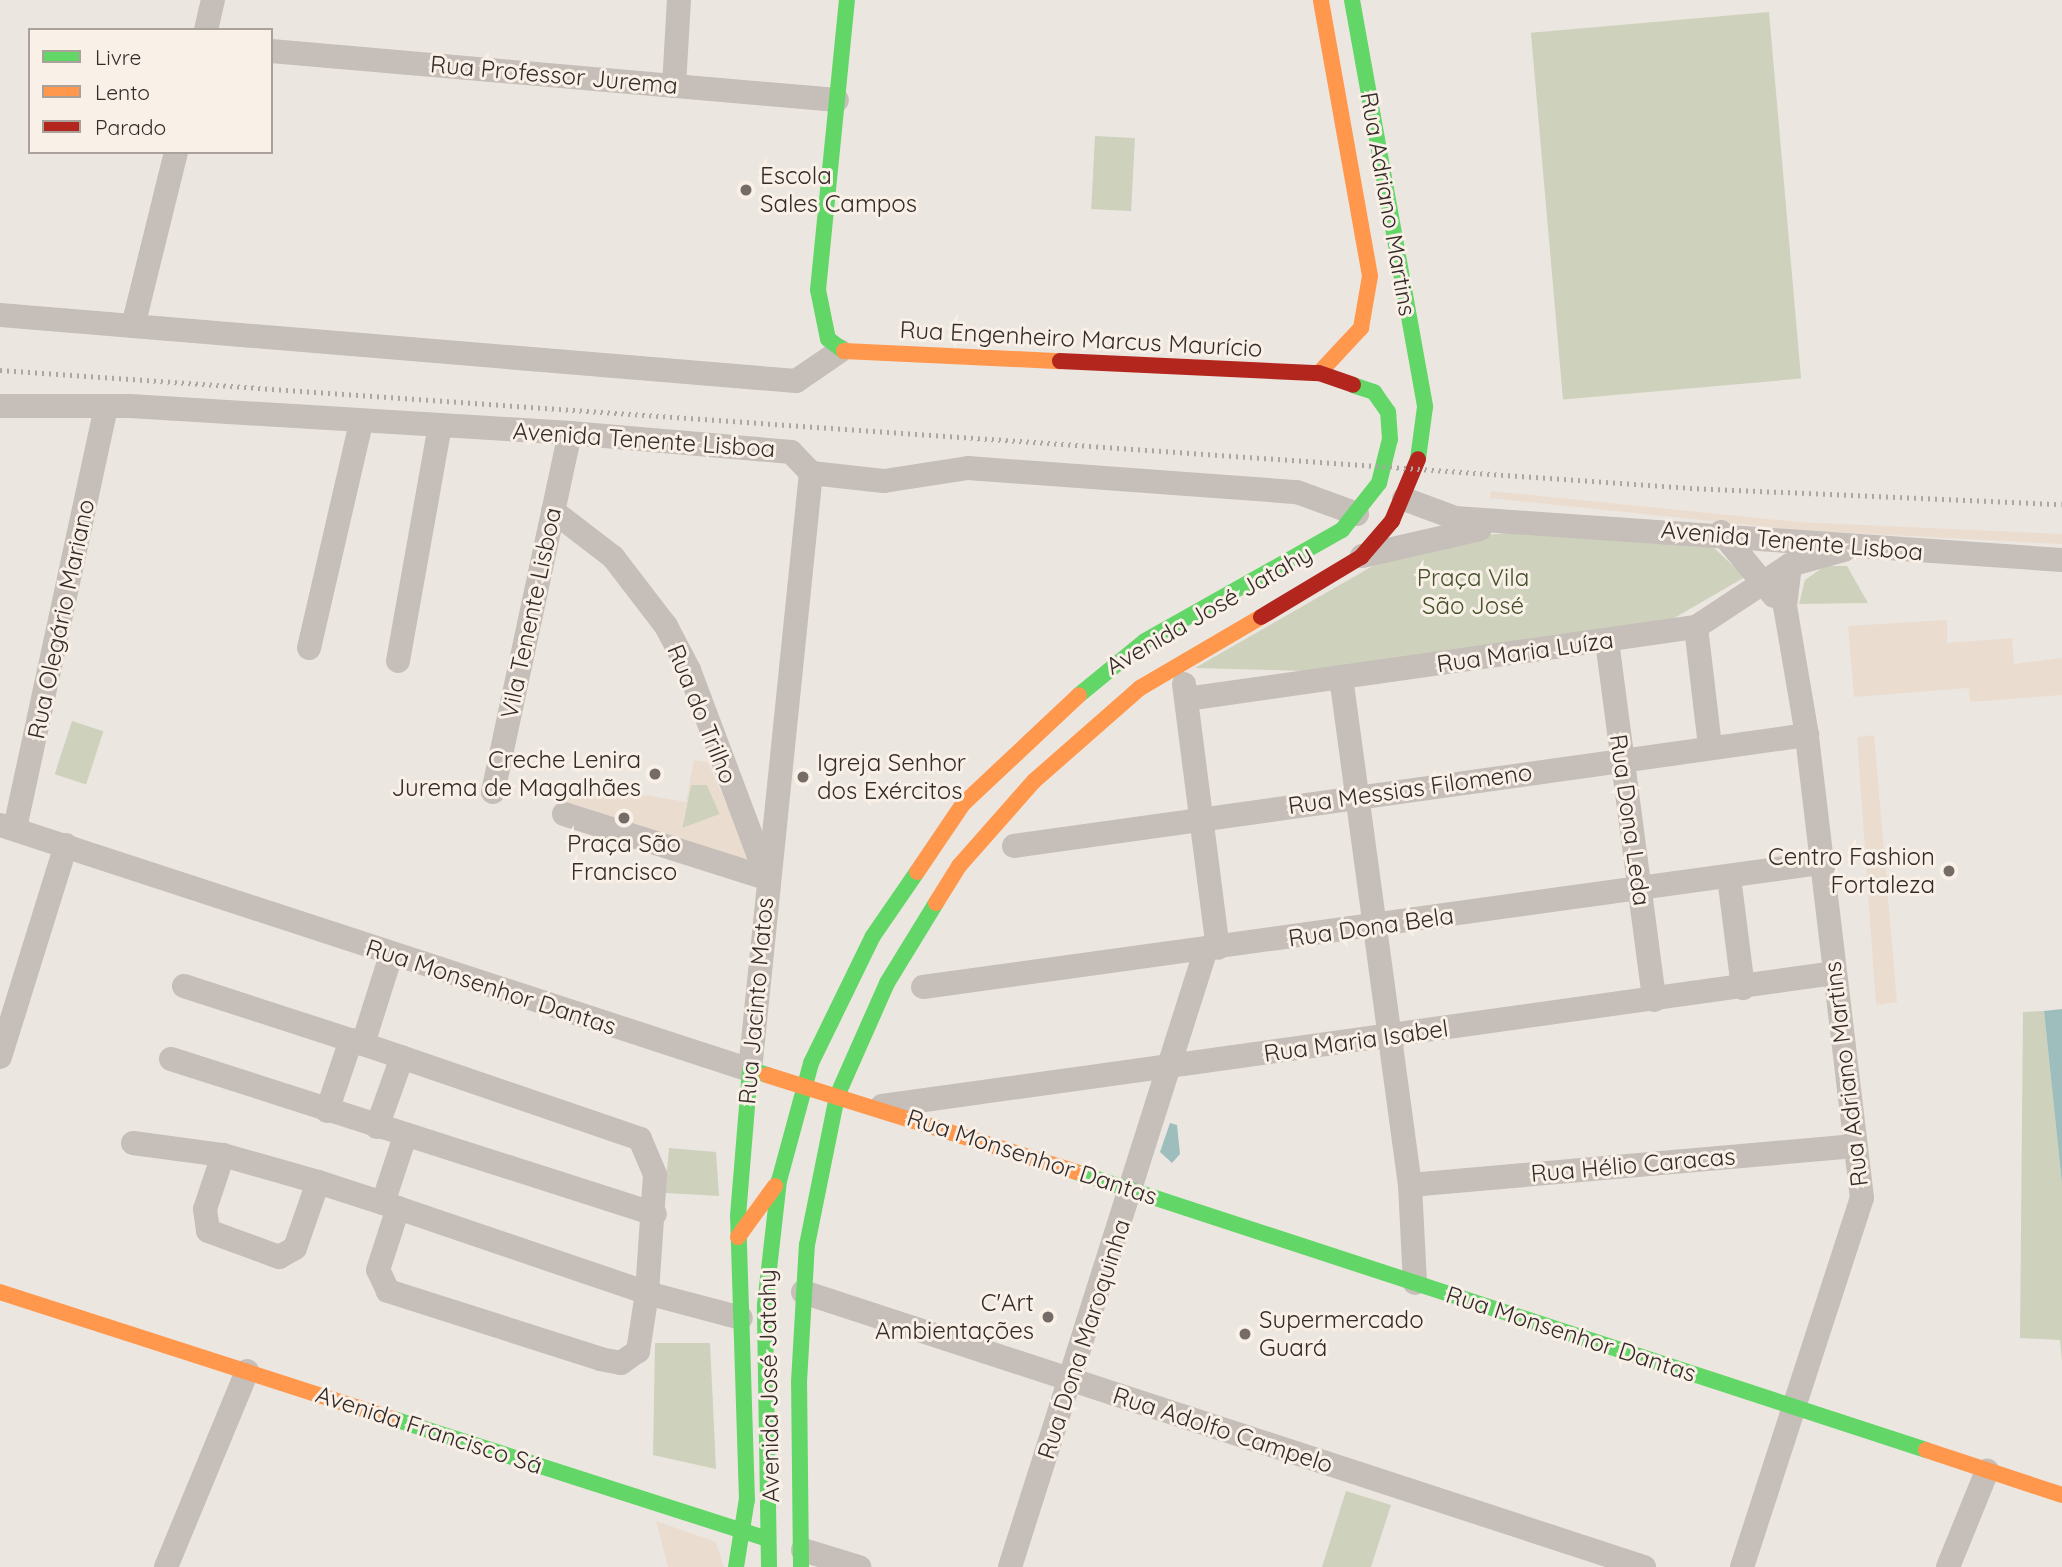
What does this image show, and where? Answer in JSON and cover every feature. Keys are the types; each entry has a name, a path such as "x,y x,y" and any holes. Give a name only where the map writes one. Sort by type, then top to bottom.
{"main road":[{"path":"840,351 828,339 818,290 847,0"},
{"name":"Rua Adriano Martins","path":"1319,373 1361,328 1370,276 1321,0"},
{"name":"Rua Adriano Martins","path":"1352,0 1425,407"},
{"name":"Rua Engenheiro Marcus Maurício","path":"840,351 1319,373"},
{"name":"Avenida José Jatahy","path":"769,1567 771,1540 765,1305 779,1181 803,1086 824,1030 904,886 963,804 1029,736 1134,649 1317,548 1357,514 1385,468 1388,412 1374,392 1319,373"},
{"name":"Avenida José Jatahy","path":"802,1558 803,1292 837,1096 887,983 959,866 1074,742 1181,662 1361,556 1404,499 1417,470 1425,407"},
{"name":"Rua Monsenhor Dantas","path":"750,1070 877,1107 1132,1188 2062,1495"},
{"name":"Rua Jacinto Matos","path":"736,1567 747,1500 738,1237 750,1070"},
{"path":"738,1237 779,1181"},
{"name":"Avenida Francisco Sá","path":"0,1292 771,1540 802,1558"}],"street":[{"path":"206,28 213,0"},
{"path":"674,86 679,0"},
{"name":"Rua Professor Jurema","path":"273,51 837,100"},
{"path":"133,326 176,154"},
{"path":"0,315 796,381 840,351"},
{"name":"Avenida Tenente Lisboa","path":"0,406 570,433 791,452 811,473"},
{"name":"Rua Olegário Mariano","path":"7,827 105,410"},
{"path":"309,648 361,422"},
{"path":"398,661 440,426"},
{"name":"Vila Tenente Lisboa","path":"493,792 570,433"},
{"path":"811,473 884,481 968,468 1297,492 1357,514"},
{"name":"Rua Jacinto Matos","path":"750,1070 766,877 811,473"},
{"name":"Avenida Tenente Lisboa","path":"1404,499 1455,518 1721,532 1844,550 2062,560"},
{"name":"Rua do Trilho","path":"553,511 613,557 666,626 689,670 766,877"},
{"name":"Avenida Tenente Lisboa","path":"1361,556 1522,522"},
{"path":"1721,532 1763,585 1785,606"},
{"name":"Rua Maria Luíza","path":"1186,699 1696,627 1790,565 1844,550"},
{"name":"Rua Adriano Martins","path":"1742,1567 1862,1198 1820,863 1807,734 1785,606 1790,565"},
{"path":"1696,627 1710,747"},
{"name":"Rua Dona Leda","path":"1607,641 1654,1000"},
{"name":"Rua Dona Maroquinha","path":"1010,1567 1169,1068 1212,949 1202,821 1181,662"},
{"path":"1341,677 1410,1185 1415,1283"},
{"name":"Rua Messias Filomeno","path":"1014,846 1202,821 1357,795 1807,734"},
{"path":"564,814 766,877"},
{"name":"Rua Monsenhor Dantas","path":"7,827 391,955 750,1070"},
{"path":"0,1057 66,845"},
{"name":"Rua Dona Bela","path":"923,987 1377,927 1820,863"},
{"path":"1729,877 1744,988"},
{"path":"327,1111 391,955"},
{"name":"Rua Maria Isabel","path":"877,1107 1744,988 1835,973"},
{"path":"184,986 640,1139 654,1164 655,1214 638,1350 621,1363 397,1296 380,1283 378,1270 405,1136"},
{"path":"377,1127 402,1057"},
{"path":"171,1059 655,1214"},
{"path":"133,1143 223,1155 318,1182 647,1293 741,1318"},
{"name":"Rua Hélio Caracas","path":"1410,1185 1855,1146"},
{"path":"223,1155 205,1209 208,1231 279,1257 295,1248 318,1182"},
{"name":"Rua Adolfo Campelo","path":"803,1292 1644,1567"},
{"path":"166,1567 247,1371"},
{"path":"1948,1567 1987,1471"},
{"name":"Avenida Francisco Sá","path":"802,1558 845,1565"}],"green space":[{"path":"1769,12 1801,379 1563,399 1531,33"},
{"path":"1095,136 1135,138 1131,211 1091,209"},
{"name":"Praça Vila São José","path":"1516,532 1711,545 1745,577 1669,621 1305,671 1195,668 1390,556 1457,538"},
{"path":"1825,566 1847,566 1868,603 1799,604 1805,580"},
{"path":"72,721 103,731 86,784 55,774"},
{"path":"691,785 707,785 720,814 682,829"},
{"path":"2044,1011 2062,1184 2062,1362 2060,1340 2020,1338 2023,1012"},
{"path":"669,1148 716,1152 719,1196 665,1193"},
{"path":"655,1343 710,1343 716,1469 653,1455"},
{"path":"1346,1491 1391,1505 1371,1567 1322,1567"}],"shaded area":[{"path":"1491,491 1797,522 2062,534 2062,544 1796,530 1490,498"},
{"path":"1947,620 1947,643 2012,638 2014,664 2062,658 2062,695 1970,702 1969,688 1854,697 1848,626"},
{"path":"1874,735 1897,1002 1876,1005 1857,737"},
{"name":"Praça São Francisco","path":"694,760 708,762 754,867 563,821 571,782 686,802","holes":["691,785 707,785 720,814 682,828"]},
{"path":"656,1521 716,1542 724,1567 668,1567"}],"water":[{"path":"2062,1009 2062,1184 2044,1011"},
{"path":"1170,1123 1177,1125 1180,1154 1172,1163 1160,1152"}],"railway":[{"path":"0,370 1690,488 2062,504"}],"traffic: fast":[{"path":"844,351 828,339 818,290 847,0"},
{"path":"1352,0 1425,407 1418,459"},
{"path":"1079,695 1145,641 1342,530 1379,483 1390,439 1388,412 1374,392 1353,385"},
{"path":"769,1567 765,1305 779,1181 811,1063 873,936 917,872"},
{"path":"801,1567 799,1382 807,1245 837,1096 887,983 936,903"},
{"path":"742,1530 747,1500 738,1216 750,1070 767,1075"},
{"path":"1076,1172 1926,1450"},
{"path":"394,1419 765,1538"},
{"path":"736,1567 742,1530"}],"traffic: slow":[{"path":"1319,373 1361,328 1370,276 1321,0"},
{"path":"844,351 1060,361"},
{"path":"936,903 959,866 1034,781 1140,688 1261,617"},
{"path":"917,872 963,804 1079,695"},
{"path":"767,1075 1076,1172"},
{"path":"738,1237 775,1186"},
{"path":"0,1292 394,1419"},
{"path":"1926,1450 2062,1495"}],"traffic: jam":[{"path":"1060,361 1319,373 1353,385"},
{"path":"1261,617 1361,557 1392,521 1418,459"}],"place":[{"name":"Escola Sales Campos","path":"746,190"},
{"name":"Creche Lenira Jurema de Magalhães","path":"655,774"},
{"name":"Igreja Senhor dos Exércitos","path":"803,777"},
{"name":"Praça São Francisco","path":"624,818"},
{"name":"Centro Fashion Fortaleza","path":"1949,871"},
{"name":"C'Art Ambientações","path":"1048,1317"},
{"name":"Supermercado Guará","path":"1245,1334"}]}
